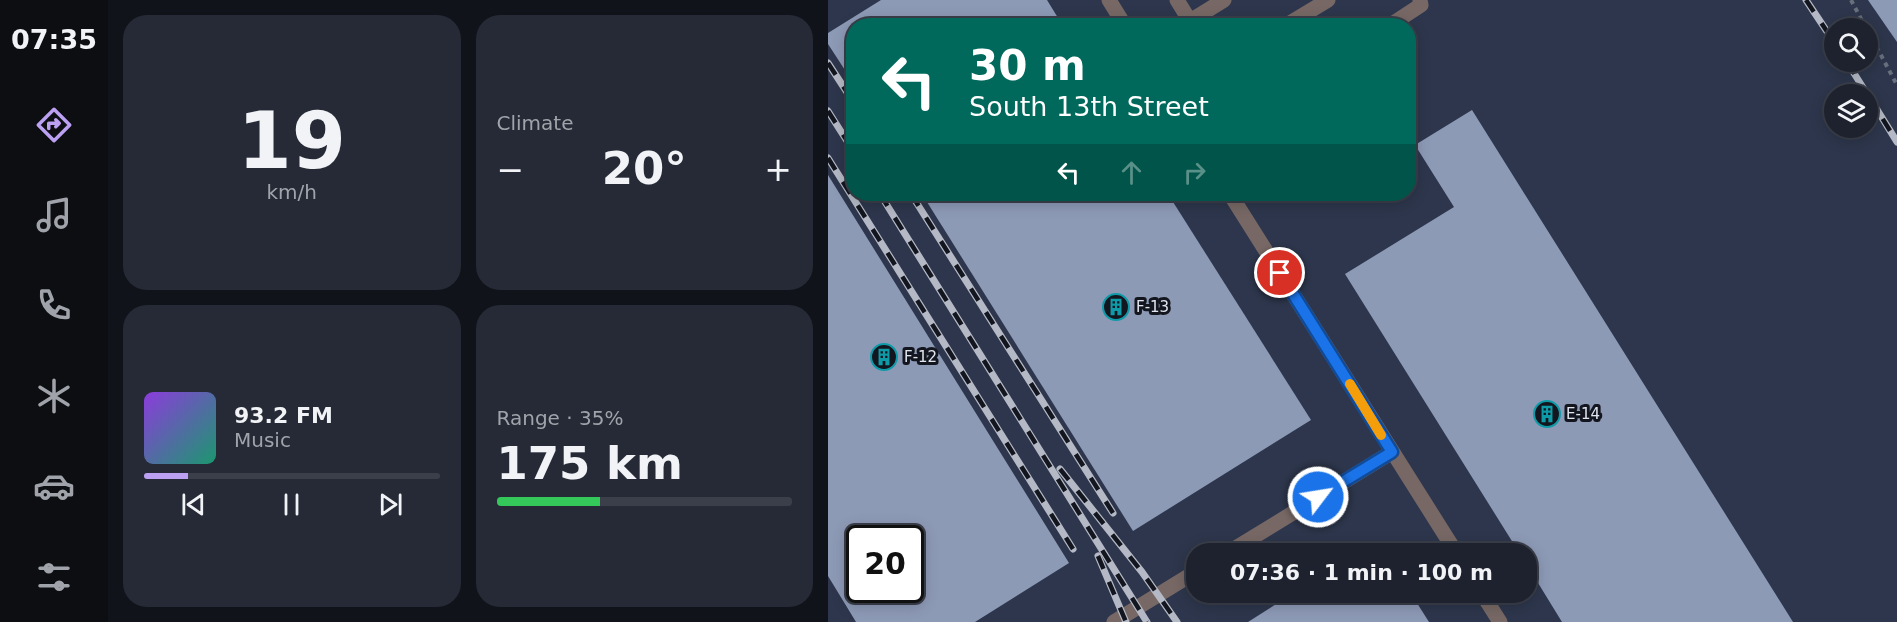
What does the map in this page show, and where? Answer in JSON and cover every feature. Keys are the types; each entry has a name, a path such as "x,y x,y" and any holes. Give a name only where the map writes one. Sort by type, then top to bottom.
{"lane":[{"path":"1109,0 1120,18"},
{"path":"1178,0 1186,18"},
{"path":"1197,18 1224,0"},
{"path":"1298,18 1328,0"},
{"path":"1400,18 1420,3"},
{"path":"1234,201 1449,543"},
{"path":"1244,543 1392,452"},
{"path":"1114,622 1186,578"},
{"path":"1488,603 1500,622"}],"path":[{"path":"1851,0 1861,18"},
{"path":"1878,50 1897,85"}],"shaded area":[{"path":"828,0 1897,0 1897,622 828,622"}],"building":[{"path":"881,0 1047,0 1058,18 852,18"},
{"path":"1868,0 1897,0 1897,42"},
{"path":"846,22 846,72 828,44 828,33"},
{"name":"E-14","path":"1472,110 1793,622 1562,622 1537,581 1537,543 1513,543 1345,274 1454,207 1416,144"},
{"name":"F-12","path":"828,175 1069,563 975,622 856,622 828,576"},
{"name":"F-13","path":"926,201 1172,201 1311,420 1133,531"},
{"path":"1278,603 1417,603 1429,622 1248,622"}],"railway":[{"path":"1806,0 1824,27"},
{"path":"828,63 846,91"},
{"path":"1853,72 1861,84"},
{"path":"828,111 846,139"},
{"path":"1878,111 1897,142"},
{"path":"828,158 846,187"},
{"path":"855,201 1073,549"},
{"path":"884,201 1147,622"},
{"path":"915,201 1113,513"},
{"path":"1060,469 1142,572 1177,622"},
{"path":"1098,556 1126,622"}],"slow traffic":[{"path":"1350,384 1381,435"}],"place":[{"name":"F-13","path":"1116,307"},
{"name":"F-12","path":"884,357"},
{"name":"E-14","path":"1547,414"}],"route":[{"path":"1280,273 1392,452 1318,497"}]}
